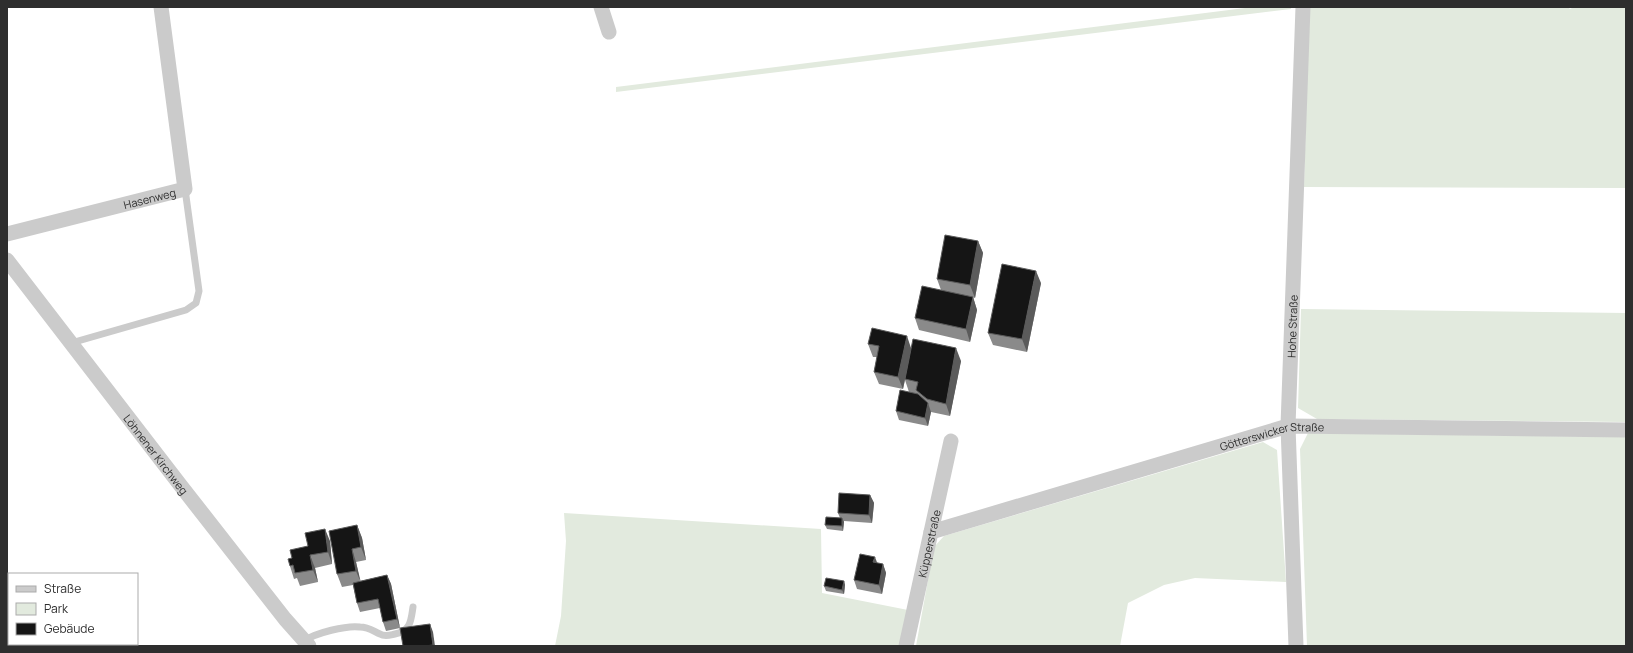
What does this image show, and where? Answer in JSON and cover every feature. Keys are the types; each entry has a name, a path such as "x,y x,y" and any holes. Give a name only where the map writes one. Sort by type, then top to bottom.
{"street":[{"name":"Hasenweg","path":"7,234 185,189 161,7"},
{"path":"602,7 609,32"},
{"name":"Hohe Straße","path":"1296,646 1288,426 1303,7"},
{"name":"Löhnener Kirchweg","path":"7,260 285,619 307,644"},
{"name":"Götterswicker Straße","path":"931,532 1288,426 1626,430"},
{"name":"Küpperstraße","path":"906,646 951,441"}],"lane":[{"path":"71,343 186,310 196,303 199,291 185,189"},
{"path":"307,644 312,636 355,626 374,630 380,635 387,636 400,634 407,630 410,624 413,607"}],"green space":[{"path":"1253,7 1291,7 1291,9 616,92 616,87"},
{"path":"1309,7 1568,7 1570,9 1574,7 1626,7 1626,188 1304,187"},
{"path":"1301,309 1626,313 1626,422 1317,419 1298,408"},
{"path":"1308,433 1626,437 1626,646 1307,646 1300,449"},
{"path":"1263,442 1277,450 1286,582 1195,578 1164,585 1128,603 1120,646 916,646 934,547 944,536"},
{"path":"564,513 821,529 822,593 908,610 901,646 555,646 561,616 566,541"}],"building":[{"path":"945,235 978,241 970,285 937,279"},
{"path":"1002,264 1036,271 1022,339 988,333"},
{"path":"922,286 973,297 966,329 915,318"},
{"path":"872,328 907,336 898,377 874,372 879,346 868,344"},
{"path":"913,339 956,348 946,404 927,399 916,390 918,382 905,379"},
{"path":"900,390 918,394 928,403 925,418 896,411"},
{"path":"839,493 870,495 869,515 838,513"},
{"path":"826,517 842,518 842,526 825,525"},
{"path":"357,525 361,547 352,549 356,571 337,574 329,531"},
{"path":"325,529 328,552 310,555 313,570 295,573 293,565 290,566 288,559 292,558 290,550 308,546 305,533"},
{"path":"860,554 875,557 873,562 883,564 879,585 854,580"},
{"path":"387,575 397,619 383,622 378,599 357,603 353,583"},
{"path":"826,578 844,581 842,590 824,586"},
{"path":"430,624 433,645 403,646 400,628"}]}
